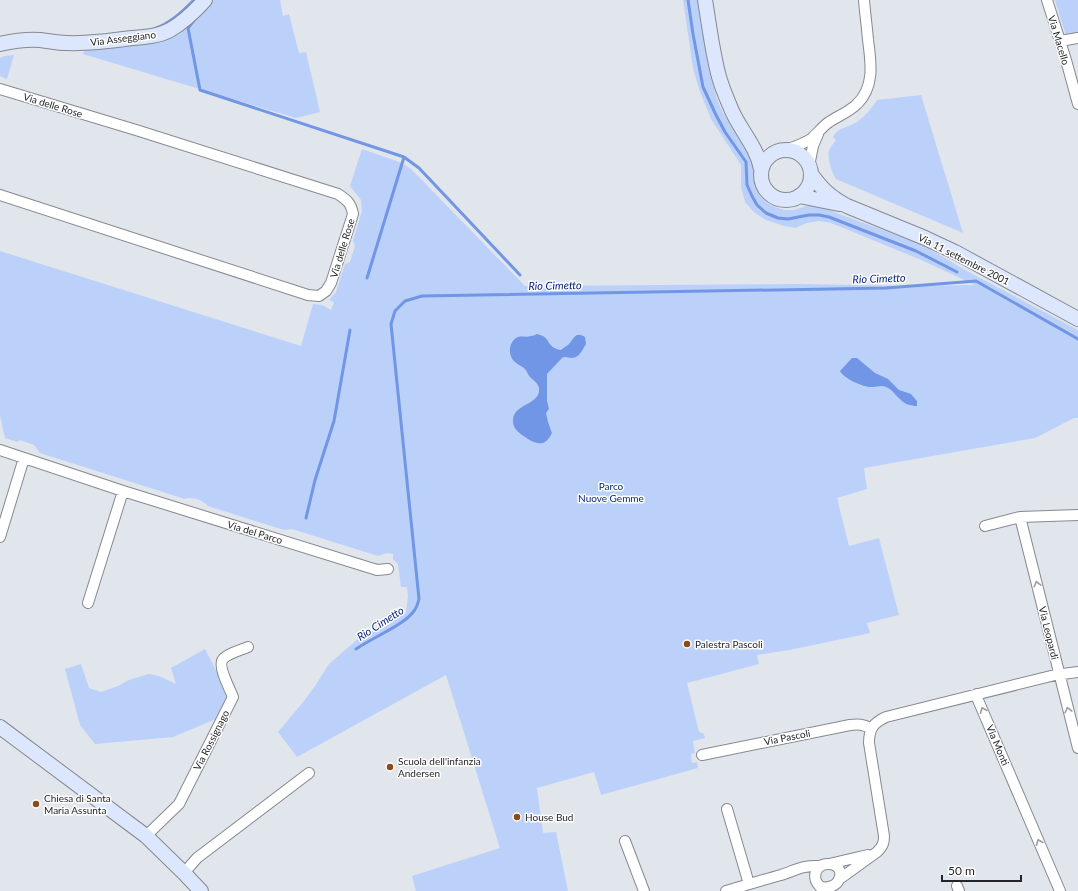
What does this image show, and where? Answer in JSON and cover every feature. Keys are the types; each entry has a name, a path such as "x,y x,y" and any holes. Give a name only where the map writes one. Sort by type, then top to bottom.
{"main road":[{"name":"Via Asseggiano","path":"0,44 23,40 67,43 105,41 159,35 188,17 206,0"},
{"name":"Via 11 settembre 2001","path":"706,0 718,74 734,114 758,158 761,169 762,184 766,190 771,195 785,200 799,196 847,206"},
{"name":"Via Asseggiano","path":"0,50 52,42"},
{"name":"Via 11 settembre 2001","path":"746,135 767,148 781,151 793,151 800,154 806,160 810,170 823,190 847,206 925,238 954,252 1078,319"},
{"path":"761,169 770,155 781,151"},
{"path":"799,196 808,186 810,180 810,170"},
{"path":"0,727 146,836 201,891"}],"street":[{"path":"781,151 805,142 828,122 850,111 865,93 869,84 871,58 864,0"},
{"name":"Via Macello","path":"1047,0 1078,104"},
{"path":"1060,41 1078,38"},
{"name":"Via delle Rose","path":"0,195 308,295 319,296 326,291 331,283 352,214 352,206 346,199 338,194 1,88"},
{"path":"810,170 813,146 818,132"},
{"name":"Via del Parco","path":"0,450 123,491 377,570 388,569"},
{"path":"0,536 24,458"},
{"path":"88,603 123,491"},
{"path":"985,526 1020,517 1078,514"},
{"name":"Via Leopardi","path":"1020,517 1078,748"},
{"name":"Via Rossignago","path":"146,836 179,804 233,697 221,668 221,662 224,658 248,647"},
{"path":"790,872 799,871 804,873 821,887 831,889 882,848 884,844 884,836 869,743 871,729 879,720 1059,674 1078,672"},
{"name":"Via Monti","path":"977,694 981,707 1060,891"},
{"name":"Via Pascoli","path":"702,754 850,725 861,724 871,729"},
{"path":"184,873 197,858 309,773"},
{"path":"727,808 749,884"},
{"path":"625,841 644,891"},
{"path":"821,887 815,874 817,870 825,865 877,852"},
{"path":"726,891 803,867 825,865 834,865 838,868 840,872 837,885"}],"green space":[{"path":"201,0 280,0 283,16 289,14 299,53 306,52 320,112 296,118 83,54 86,46 157,34"},
{"name":"Parco Nuove Gemme","path":"683,0 698,0 708,65 717,99 734,132 751,157 757,190 761,197 775,207 784,210 794,210 810,205 818,206 923,245 967,271 1078,330 1078,418 1074,418 1035,438 864,468 867,489 837,498 849,546 879,538 899,615 867,623 870,633 789,650 757,655 759,664 687,683 699,732 704,734 705,738 693,741 695,753 691,754 692,763 697,762 698,768 601,795 594,772 537,788 543,833 556,832 568,891 416,891 412,876 500,848 446,675 297,757 278,732 304,701 329,664 358,639 406,612 408,597 407,587 401,587 398,564 393,559 393,554 387,553 378,556 292,529 284,530 208,506 197,499 185,499 40,453 34,445 20,440 17,442 5,438 0,416 0,251 301,346 313,304 322,305 331,310 334,302 329,300 336,292 345,264 350,262 355,246 353,240 362,211 361,200 350,186 362,149 402,163 411,169 525,286 798,284 917,286 975,285 919,259 831,223 819,221 807,223 795,228 766,220 755,213 745,202 741,187 741,165 711,119 699,89 693,68"},
{"path":"1055,0 1078,0 1078,34 1066,36"},
{"path":"14,55 7,79 0,76 0,58"},
{"path":"921,95 963,233 836,179 830,165 829,151 836,140 833,137 835,134 860,120 877,100"},
{"path":"205,649 230,697 216,719 173,737 95,744 80,725 65,669 81,664 89,688 101,692 129,680 149,674 159,676 176,684 171,668"}],"water":[{"path":"537,334 543,336 554,348 561,350 577,335 582,335 585,337 586,344 577,357 562,358 547,374 547,401 549,409 546,413 552,433 545,442 542,443 536,443 523,435 515,429 513,423 515,414 518,410 536,398 539,394 539,388 537,383 529,376 525,369 516,363 511,357 511,343 516,338 529,337"},
{"path":"852,358 857,358 875,373 888,379 899,390 911,394 917,401 917,406 904,402 886,387 865,386 846,377 840,371"}],"waterway":[{"path":"154,29 160,27 181,13 194,0"},
{"path":"688,0 703,87 725,132 746,162 747,185 757,205 766,213 778,218 788,219 809,215 829,217 916,251 957,272"},
{"path":"196,18 188,28 200,90 404,157 419,168 520,275"},
{"path":"367,278 404,157"},
{"name":"Rio Cimetto","path":"356,649 403,622 414,611 419,599 391,324 395,311 405,301 422,296 886,288 976,281 1078,339"},
{"path":"306,518 315,480 334,421 350,330"}],"place":[{"name":"Palestra Pascoli","path":"687,644"},
{"name":"Scuola dell'infanzia Andersen","path":"390,767"},
{"name":"Chiesa di Santa Maria Assunta","path":"36,804"},
{"name":"House Bud","path":"517,817"}]}
